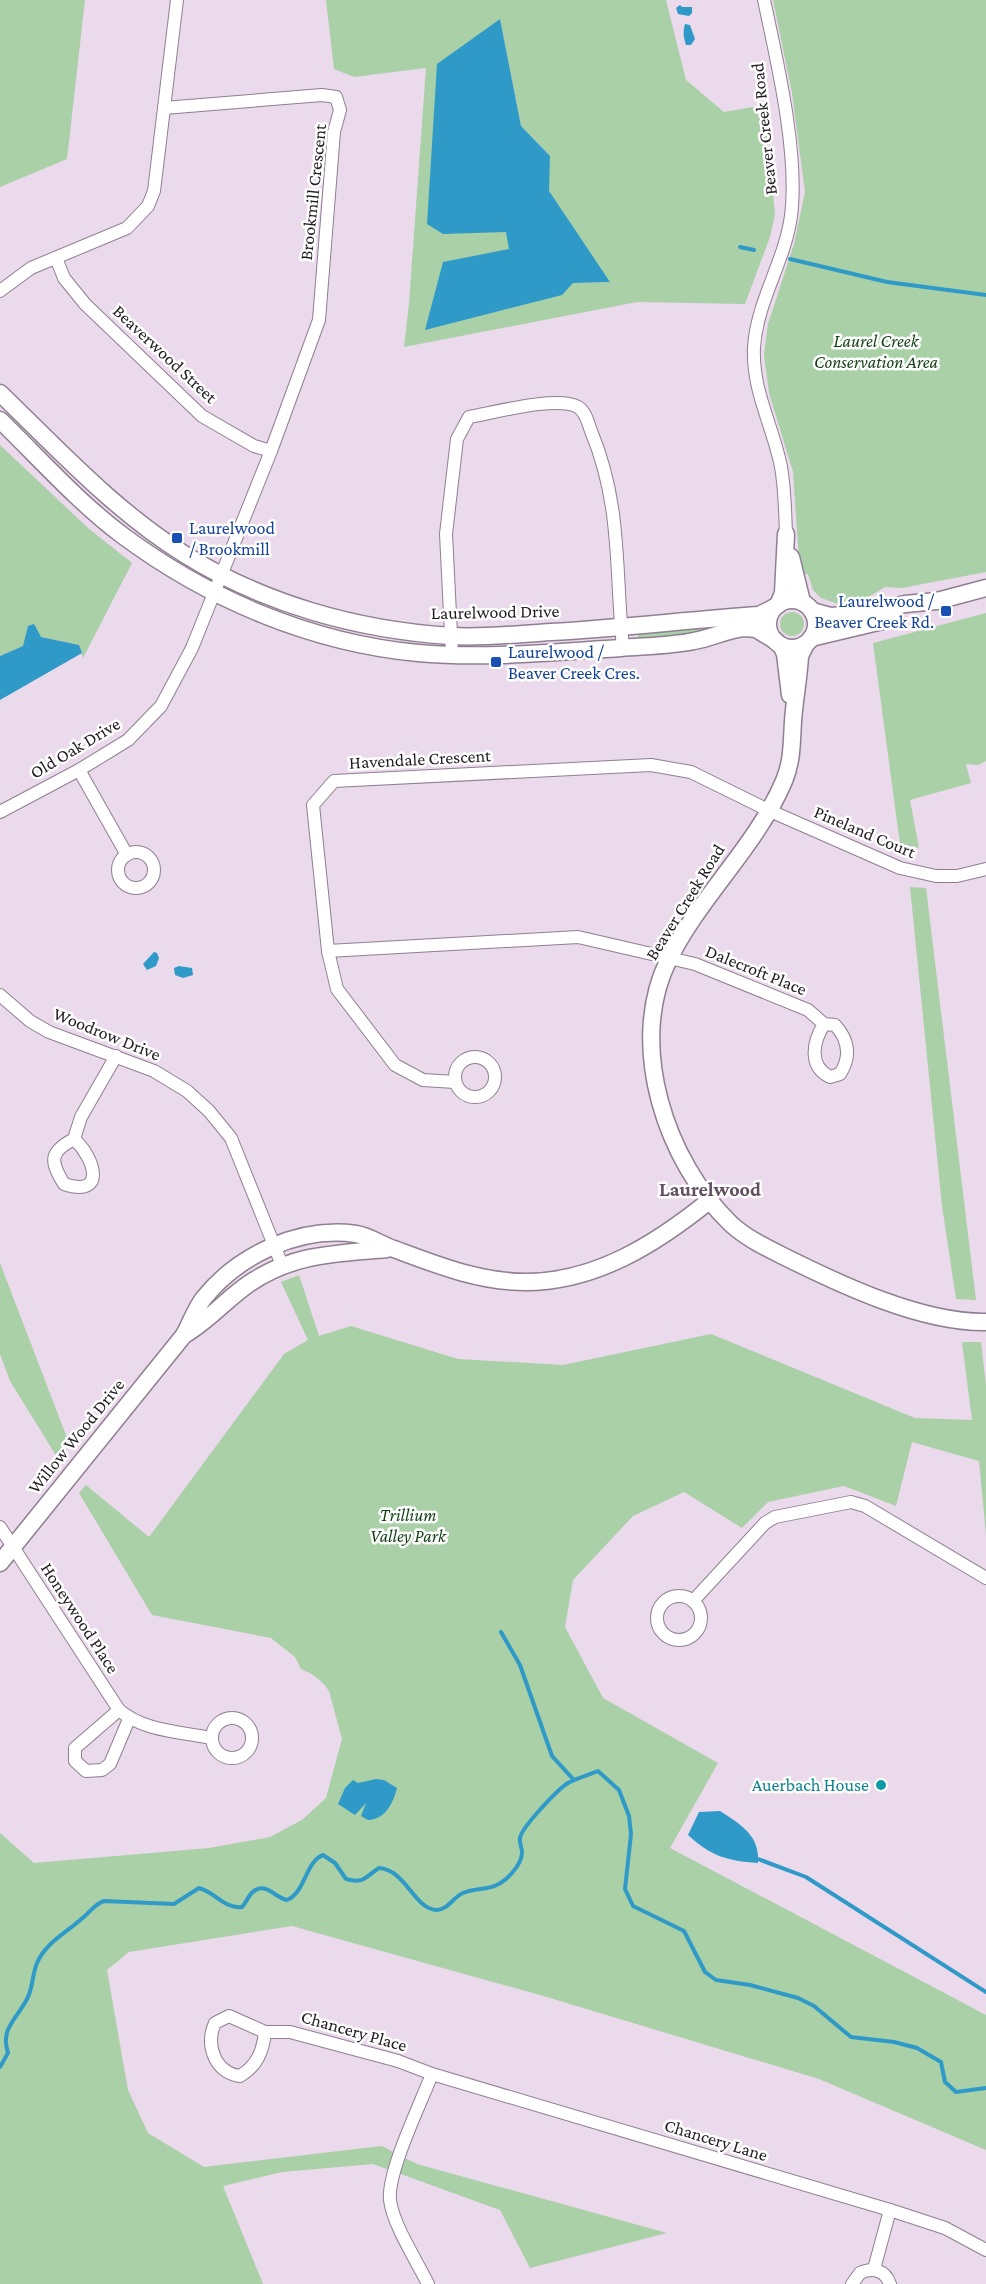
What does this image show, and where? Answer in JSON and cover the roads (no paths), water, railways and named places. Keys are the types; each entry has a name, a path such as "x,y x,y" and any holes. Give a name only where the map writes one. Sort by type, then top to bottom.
{"street":[{"path":"0,291 31,268 127,228 148,206 154,191 177,0"},
{"name":"Beaver Creek Road","path":"764,0 780,77 792,200 788,233 761,311 755,341 755,365 764,413 780,461 786,534 783,593 777,606"},
{"name":"Brookmill Crescent","path":"164,108 322,95 336,97 340,110 333,132 319,320 222,575"},
{"name":"Beaverwood Street","path":"56,258 64,278 85,304 202,416 254,446 271,451"},
{"name":"Laurelwood Drive","path":"0,393 111,499 184,554 267,596 317,613 381,628 452,636 621,628 759,615 777,606"},
{"path":"452,654 446,534 457,439 469,417 559,403 577,407 584,412 602,457 616,516 623,648"},
{"path":"0,420 120,534 156,560 214,594 320,634 385,649 497,655 623,648 693,641 734,629 746,628 756,629 778,643 794,647 808,641 917,612 937,601"},
{"name":"Beaver Creek Road","path":"786,534 807,607"},
{"name":"Old Oak Drive","path":"0,812 80,770 128,740 161,706 192,648 222,575"},
{"path":"778,643 769,628 769,620 777,606 790,600 830,616 849,616 937,601 986,588"},
{"path":"807,607 816,625 808,641"},
{"name":"Beaver Creek Road","path":"808,641 800,656 792,759 768,810 694,917 660,977 653,1020 653,1069 664,1118 684,1166 709,1201 732,1225 758,1244 798,1264 929,1317 986,1322"},
{"name":"Beaver Creek Road","path":"778,643 785,654 794,711"},
{"name":"Havendale Crescent","path":"455,1082 423,1080 395,1065 337,989 328,951 313,805 334,781 651,765 691,772 768,810"},
{"path":"80,770 127,855"},
{"name":"Pineland Court","path":"768,810 914,872 957,876 986,869"},
{"path":"328,951 578,937 669,959"},
{"name":"Dalecroft Place","path":"669,959 694,964 808,1010 824,1024"},
{"name":"Woodrow Drive","path":"0,994 14,1008 49,1032 154,1071 187,1090 209,1111 231,1138 282,1265"},
{"path":"74,1139 81,1117 116,1056"},
{"name":"Willow Wood Drive","path":"0,1563 12,1545 184,1335 202,1300 227,1274 275,1245 329,1233 358,1234 464,1274 492,1280 528,1282 566,1278 596,1270 628,1256 672,1231 709,1201"},
{"name":"Willow Wood Drive","path":"184,1335 207,1322 247,1285 282,1265 299,1259 332,1253 391,1248"},
{"path":"693,1601 765,1523 775,1517 851,1502 865,1506 986,1578"},
{"name":"Honeywood Place","path":"0,1527 119,1710 129,1719 144,1725 212,1738"},
{"path":"119,1710 75,1748 75,1761 86,1771 102,1770 110,1764 129,1719"},
{"name":"Chancery Place","path":"265,2032 264,2046 255,2066 240,2076 230,2075 220,2067 210,2034 215,2023 229,2016 265,2032 290,2031 398,2061 432,2074"},
{"path":"428,2284 396,2219 390,2200 392,2181 432,2074"},
{"name":"Chancery Lane","path":"432,2074 890,2210 945,2228 986,2250"},
{"path":"874,2269 890,2210"},
{"path":"852,2284 860,2273 874,2269 884,2274 890,2284"}],"water":[{"path":"680,5 692,7 692,13 689,16 678,14 676,8"},
{"path":"500,19 521,126 550,156 549,191 610,282 573,283 562,295 425,330 443,262 509,249 506,232 443,234 427,224 437,64"},
{"path":"685,24 690,25 695,39 691,45 686,45 685,42"},
{"path":"34,624 41,637 79,645 82,653 0,700 0,656 23,646 28,626"},
{"path":"154,952 159,958 156,966 147,970 143,964"},
{"path":"179,966 192,968 193,975 183,978 175,975 174,968"},
{"path":"376,1779 384,1780 397,1788 391,1804 380,1817 368,1820 361,1816 366,1803 355,1815 338,1804 345,1788 353,1780 358,1783"},
{"path":"720,1811 748,1832 756,1845 758,1863 737,1861 712,1853 688,1835 699,1812"}],"waterway":[{"path":"740,247 754,250"},
{"path":"790,259 887,282 986,295"},
{"path":"501,1632 520,1665 552,1756 574,1780"},
{"path":"0,2067 8,2053 6,2037 10,2025 29,1995 40,1956 55,1940 100,1902 174,1904 199,1888 236,1907 242,1907 252,1893 263,1888 287,1900 298,1891 317,1858 323,1855 335,1863 346,1879 357,1881 379,1868 388,1870 396,1875 422,1904 429,1908 441,1909 463,1893 491,1887 506,1879 520,1860 522,1852 520,1838 533,1818 568,1783 598,1771 619,1790 629,1816 631,1834 625,1889 633,1906 684,1931 705,1972 716,1980 750,1985 798,1998 814,2006 851,2037 894,2042 917,2048 941,2062 945,2082 956,2092 986,2088"},
{"path":"758,1859 806,1877 986,1992"}],"place":[{"name":"Laurelwood / Brookmill","path":"177,538"},
{"name":"Laurelwood / Beaver Creek Rd.","path":"946,611"},
{"name":"Laurelwood / Beaver Creek Cres.","path":"496,662"},
{"name":"Auerbach House","path":"881,1785"}],"district":[{"name":"Laurelwood","path":"710,1189"}],"park label":[{"name":"Laurel Creek Conservation Area","path":"876,351"},
{"name":"Trillium Valley Park","path":"408,1525"}]}
